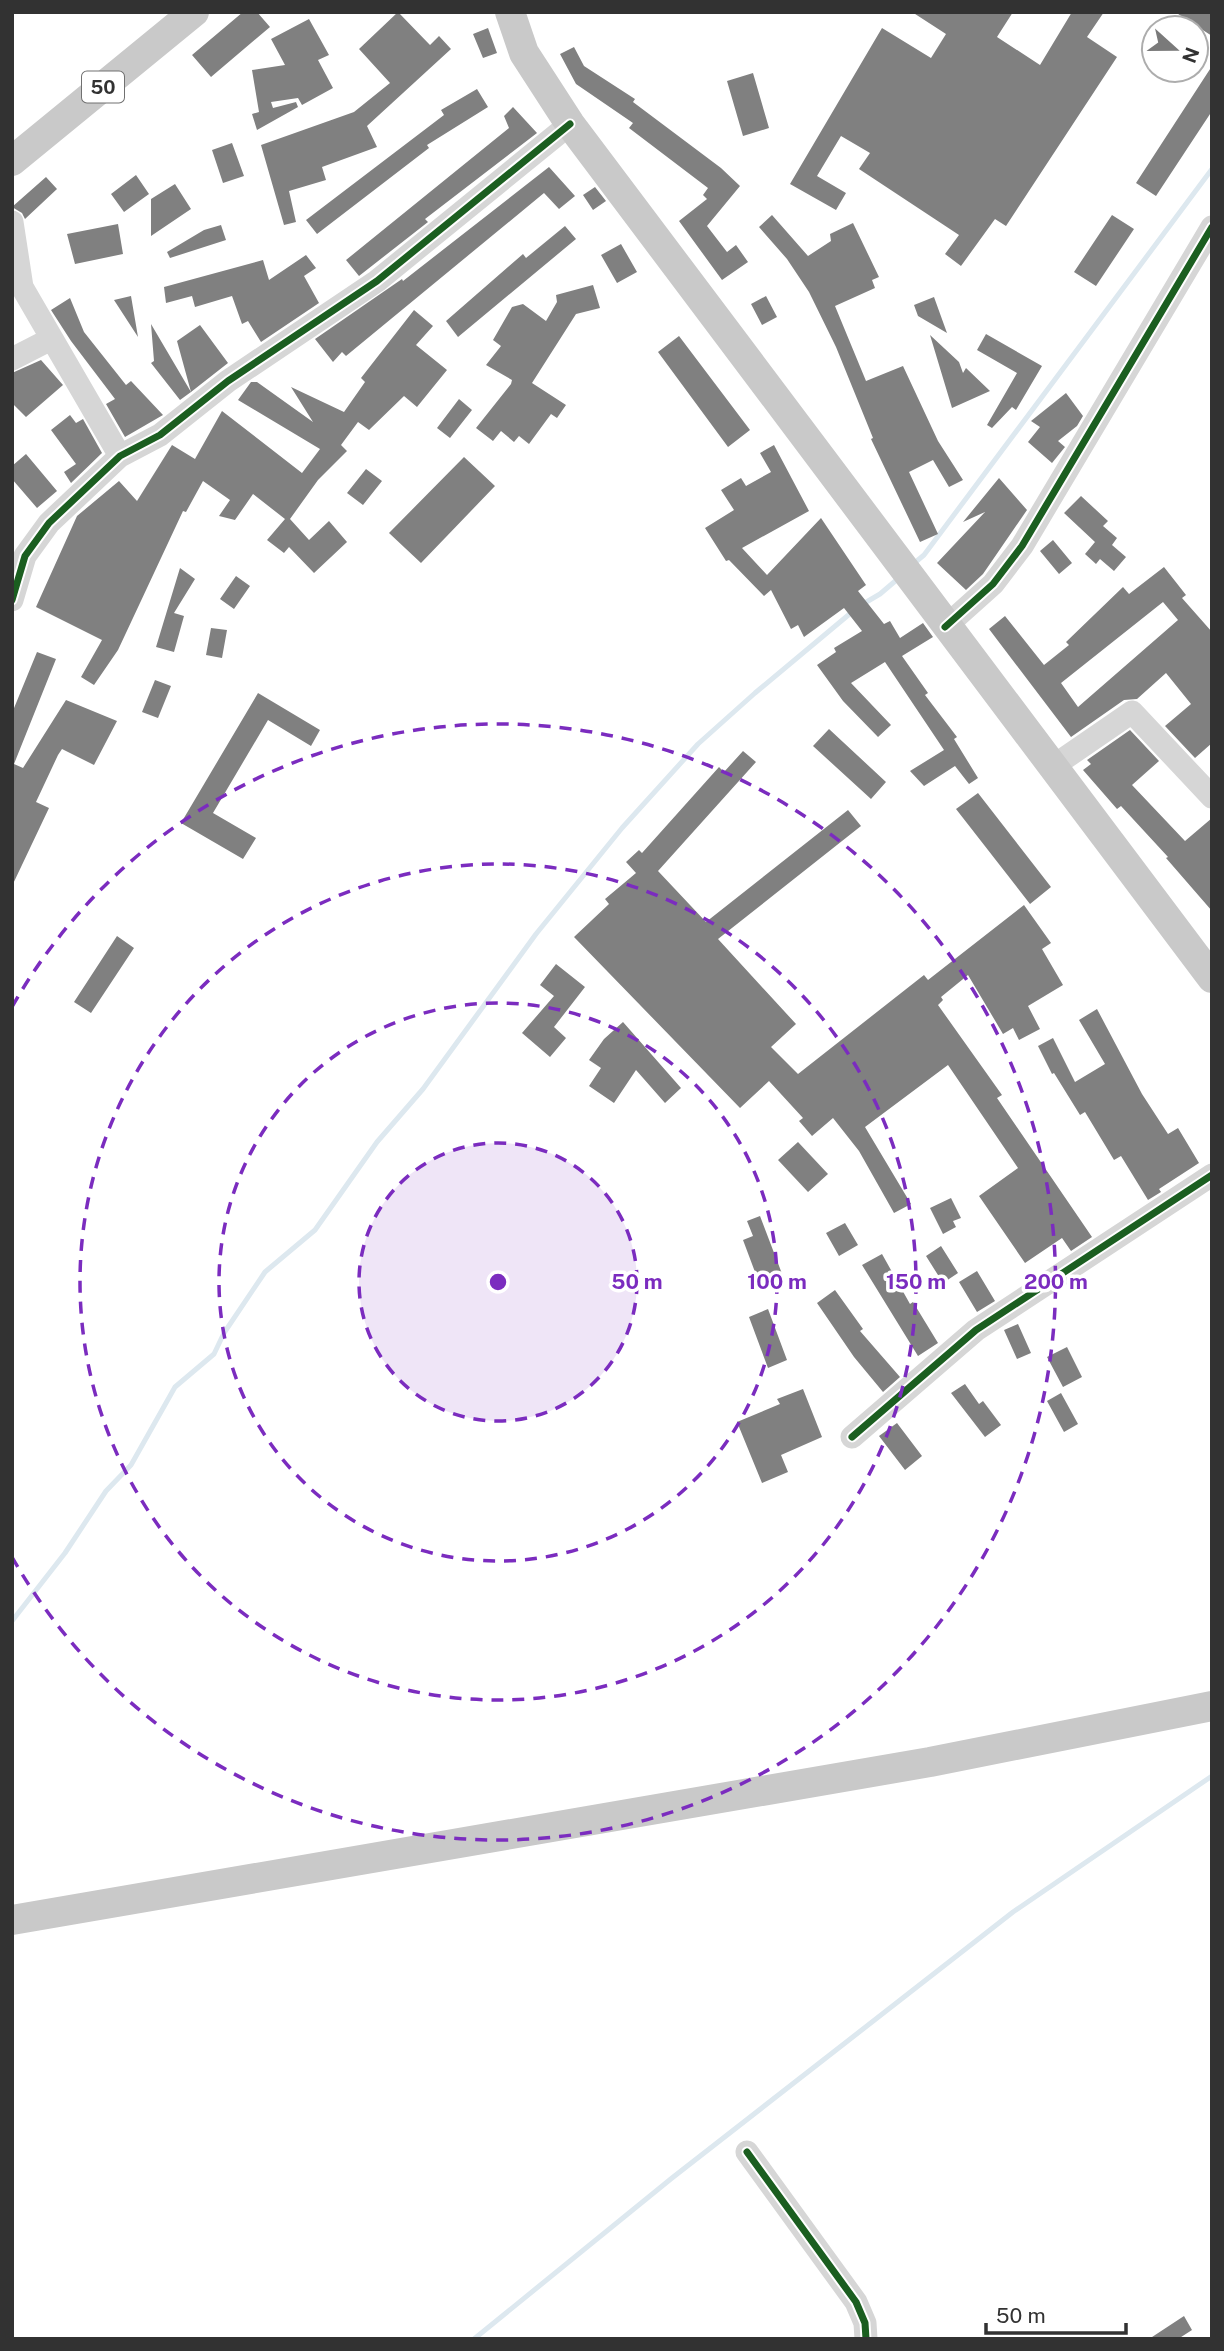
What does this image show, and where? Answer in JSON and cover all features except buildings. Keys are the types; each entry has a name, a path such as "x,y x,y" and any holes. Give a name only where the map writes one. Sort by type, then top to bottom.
{"main road":[{"name":"50","path":"12,161 194,12"},
{"path":"510,12 524,53 570,124 1212,978"},
{"path":"12,1920 930,1762 1212,1706"}],"street":[{"path":"12,600 25,556 49,523 120,456 160,435 228,381 377,281 570,124"},
{"path":"12,222 22,287 120,456"},
{"path":"945,626 993,584 1022,546 1212,227"},
{"path":"12,359 51,339"},
{"path":"1052,767 1132,712 1212,797"},
{"path":"852,1437 976,1330 1212,1175"},
{"path":"747,2152 856,2302 865,2323 866,2339"}],"waterway":[{"path":"912,565 924,555 1212,169"},
{"path":"863,604 900,577"},
{"path":"12,1621 65,1553 106,1491 131,1465 175,1387 214,1354 224,1333 265,1272 315,1230 377,1142 423,1089 536,934 622,828 698,744 852,612"},
{"path":"474,2339 672,2178 1013,1912 1212,1776"}],"cycle path":[{"path":"12,600 25,556 49,523 120,456 160,435 228,381 377,281 570,124"},
{"path":"945,627 993,584 1022,546 1212,227"},
{"path":"852,1437 976,1330 1212,1175"},
{"path":"747,2152 856,2302 865,2323 866,2339"}]}
